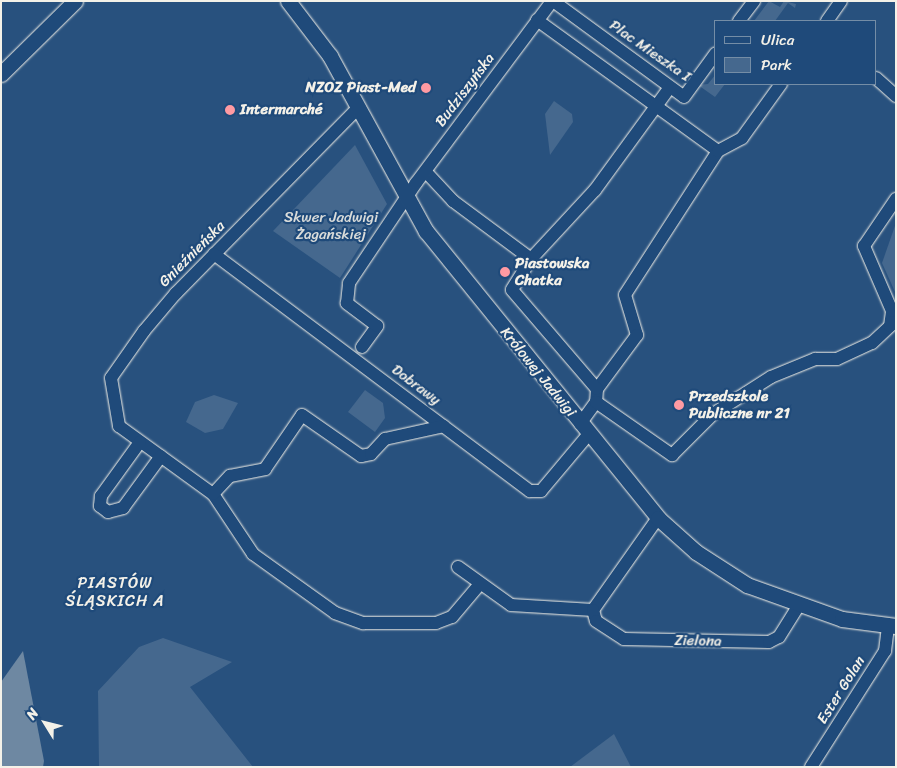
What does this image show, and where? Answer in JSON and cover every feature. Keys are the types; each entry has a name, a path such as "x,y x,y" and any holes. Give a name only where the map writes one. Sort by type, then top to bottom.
{"street":[{"path":"1,74 75,1"},
{"name":"Królowej Jadwigi","path":"288,1 330,56 405,199 441,252 584,430 658,518 729,574 798,606 892,626"},
{"name":"Budziszyńska","path":"362,347 377,326 347,302 345,291 405,199 552,1"},
{"name":"Plac Mieszka I","path":"552,1 684,97 714,56"},
{"path":"741,20 754,1"},
{"path":"828,20 841,1"},
{"path":"537,20 718,151"},
{"path":"877,79 896,96"},
{"path":"781,85 742,138 718,151 624,300 637,335 597,389 596,402 672,455 713,414 771,377 815,359 838,359 872,343 890,326 892,311 864,246 896,199"},
{"path":"597,389 512,290 531,259 595,190 670,88"},
{"name":"Gnieźnieńska","path":"358,108 161,310 110,378 119,426 213,494 253,554 335,613 363,623 436,623 452,617 480,584"},
{"path":"426,172 453,201 531,259"},
{"name":"Dobrawy","path":"214,254 530,491 541,491 584,430 596,402"},
{"path":"213,494 230,476 265,469 302,415 361,456 371,454 385,439 444,426"},
{"path":"140,442 101,496 100,506 108,512 123,508 161,456"},
{"path":"458,567 511,605 593,610 658,518"},
{"name":"Zielona","path":"593,610 596,621 624,639 769,642 779,637 798,606"},
{"name":"Ester Golan","path":"811,767 885,651 892,626"}],"green space":[{"path":"769,1 780,7 784,1 796,4 795,8 788,3 776,20 755,20"},
{"path":"714,76 714,85 724,85 715,97 698,85 708,84"},
{"path":"554,101 572,114 573,122 550,155 545,114"},
{"name":"Skwer Jadwigi Żagańskiej","path":"355,145 387,204 340,278 273,231"},
{"path":"896,223 896,294 882,263"},
{"path":"365,390 383,403 385,418 375,432 348,412"},
{"path":"214,395 238,403 223,429 205,433 186,422 195,402"},
{"path":"163,638 232,662 190,687 253,767 99,767 98,691 139,647"},
{"path":"614,734 631,767 570,767"}],"shaded area":[{"path":"23,651 44,761 43,767 1,767 1,682"}],"place":[{"name":"NZOZ Piast-Med","path":"426,88"},
{"name":"Intermarché","path":"230,110"},
{"name":"Piastowska Chatka","path":"505,272"},
{"name":"Przedszkole Publiczne nr 21","path":"679,405"}],"district":[{"name":"PIASTÓW ŚLĄSKICH A","path":"115,592"}]}
